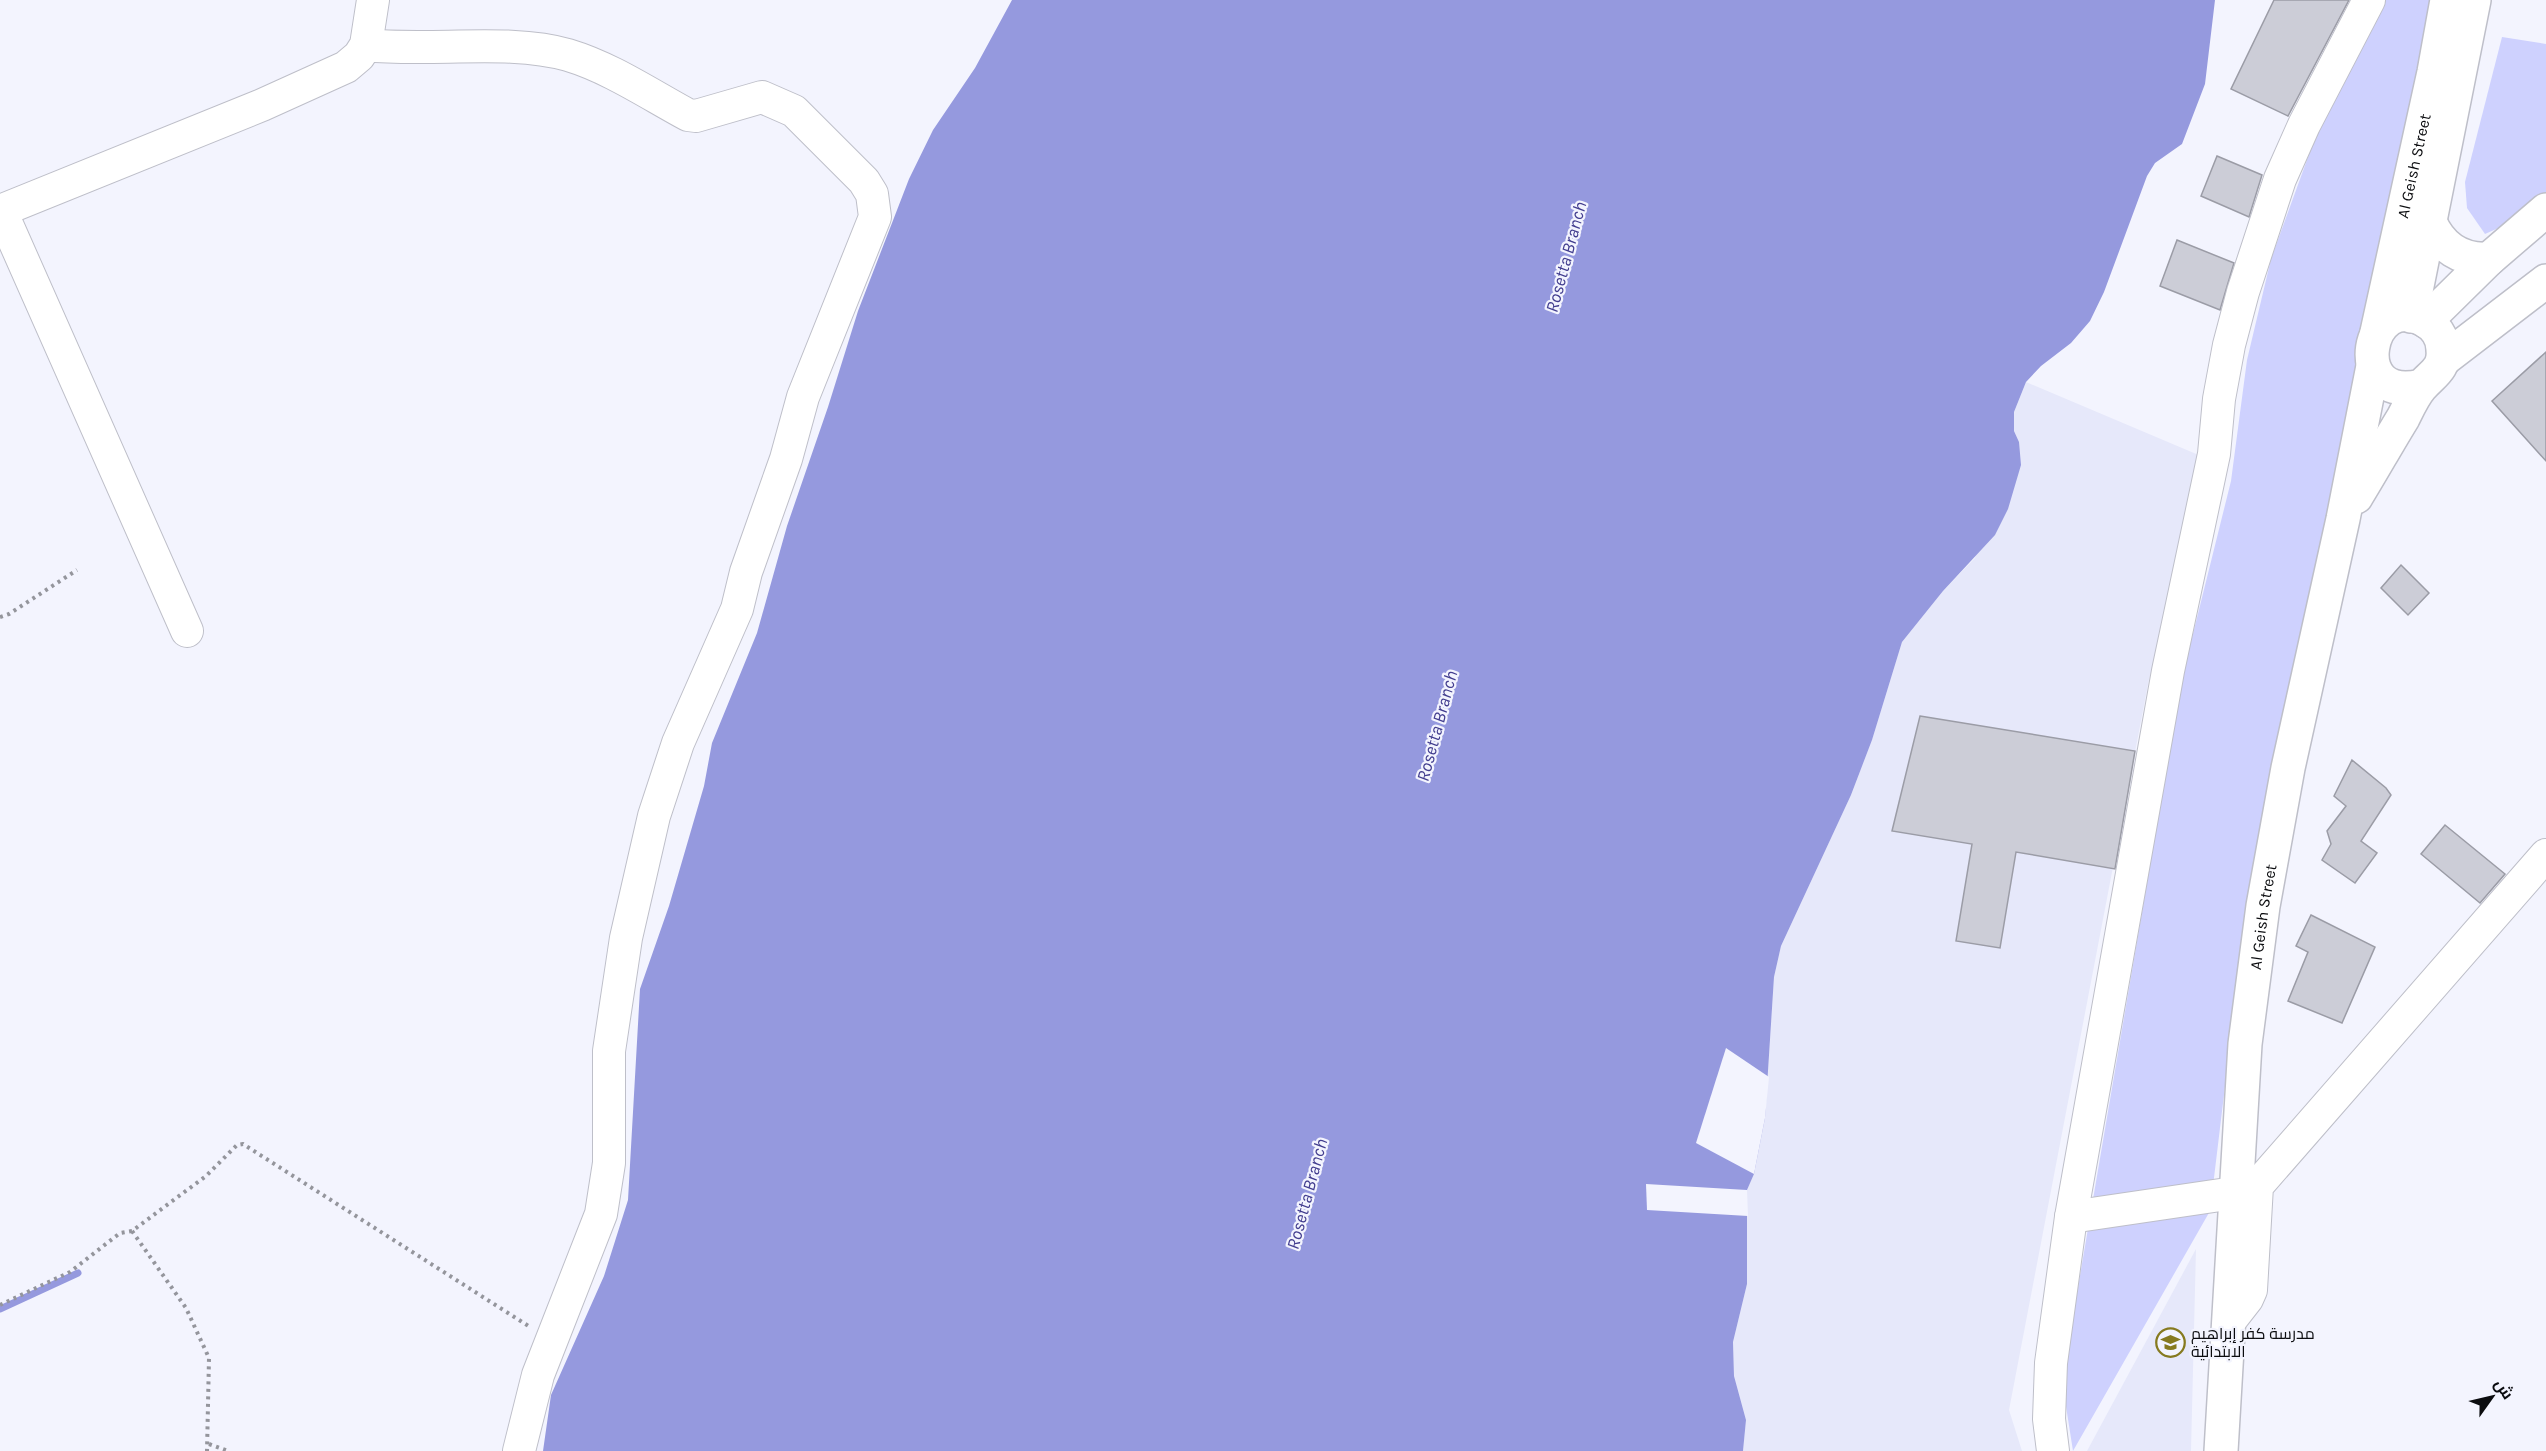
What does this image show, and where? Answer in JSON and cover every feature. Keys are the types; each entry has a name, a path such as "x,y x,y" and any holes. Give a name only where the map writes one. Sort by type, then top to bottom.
{"main road":[{"name":"Al Geish Street","path":"2377,333 2434,72 2447,0"},
{"name":"Al Geish Street","path":"2419,318 2430,222 2474,0"},
{"path":"2546,210 2419,318 2391,319 2377,333 2371,349 2373,366 2379,376 2399,388 2421,386 2438,371 2443,360 2546,281"},
{"path":"2430,222 2440,240 2457,254 2478,260 2489,259"},
{"path":"2419,318 2441,338 2443,360"},
{"name":"Al Geish Street","path":"2221,1451 2234,1193 2245,1044 2263,906 2288,768 2343,519 2373,366"},
{"name":"Al Geish Street","path":"2343,519 2421,386"}],"street":[{"path":"187,631 1,211 315,82 346,67 366,45 373,0"},
{"path":"2053,1451 2049,1419 2051,1363 2071,1217 2168,671 2214,454 2219,399 2229,345 2243,292 2280,179 2304,125 2369,0"},
{"path":"366,45 403,49 513,47 568,55 605,69 688,115 696,116 762,97 794,111 864,182 875,204 875,218 803,397 786,459 746,572 737,609 678,743 654,816 626,938 609,1052 609,1163 601,1214 538,1375 519,1451"},
{"path":"2229,1322 2247,1299 2251,1290 2257,1186 2546,855"},
{"path":"2071,1217 2234,1193"}],"path":[{"path":"0,617 9,614 77,570"},
{"path":"0,1305 70,1272 120,1233 132,1231 206,1176 237,1145 243,1144 550,1341"},
{"path":"132,1231 196,1324 208,1358 209,1444 207,1451"},
{"path":"209,1444 228,1451"}],"shaded area":[{"path":"2373,0 2436,0 2236,995 2210,1211 2073,1451 2062,1381 2182,678 2231,481 2247,360 2271,259 2357,22"},
{"path":"2502,37 2546,44 2546,193 2512,222 2485,234 2467,208 2465,182"},
{"path":"2026,382 2201,456 2204,481 2149,679 2009,1410 2022,1451 1743,1451 1746,1420 1734,1376 1733,1342 1747,1284 1747,1190 1754,1174 1765,1118 1774,977 1781,946 1851,795 1872,740 1902,642 1943,591 1975,558 2019,442 2014,431 2014,412"},
{"name":"مدرسة كفر إبراهيم الابتدائية","path":"2196,1249 2191,1451 2087,1451"}],"water":[{"name":"Rosetta Branch","path":"1012,0 2215,0 2205,84 2182,144 2155,163 2147,176 2104,292 2090,321 2071,343 2041,366 2026,382 2014,412 2014,431 2019,442 2021,465 2008,509 1995,535 1943,591 1902,642 1872,740 1851,795 1781,946 1774,977 1765,1118 1754,1174 1747,1190 1747,1284 1733,1342 1734,1376 1746,1420 1743,1451 543,1451 551,1395 604,1276 628,1200 640,989 669,906 704,786 712,743 757,633 787,526 858,311 909,179 933,130 975,68"}],"pier":[{"path":"1726,1048 1769,1077 1765,1118 1754,1174 1696,1143"},
{"path":"1646,1184 1747,1190 1748,1216 1647,1210"}],"building":[{"path":"2274,0 2349,0 2288,116 2231,89"},
{"path":"2217,156 2262,175 2249,217 2201,196"},
{"path":"2177,240 2234,263 2220,310 2160,286"},
{"path":"2546,352 2546,461 2492,401"},
{"path":"2401,565 2429,593 2408,615 2381,588"},
{"path":"1920,716 2135,751 2115,869 2016,852 2000,948 1956,941 1972,844 1892,831"},
{"path":"2352,760 2386,788 2391,795 2361,841 2377,853 2355,883 2322,860 2331,844 2327,831 2346,806 2334,796"},
{"path":"2445,825 2505,874 2480,903 2421,854"},
{"path":"2311,915 2375,947 2342,1023 2288,1001 2308,952 2296,946"}],"waterway":[{"path":"0,1309 78,1273"}],"place":[{"name":"مدرسة كفر إبراهيم الابتدائية","path":"2170,1342"}]}
